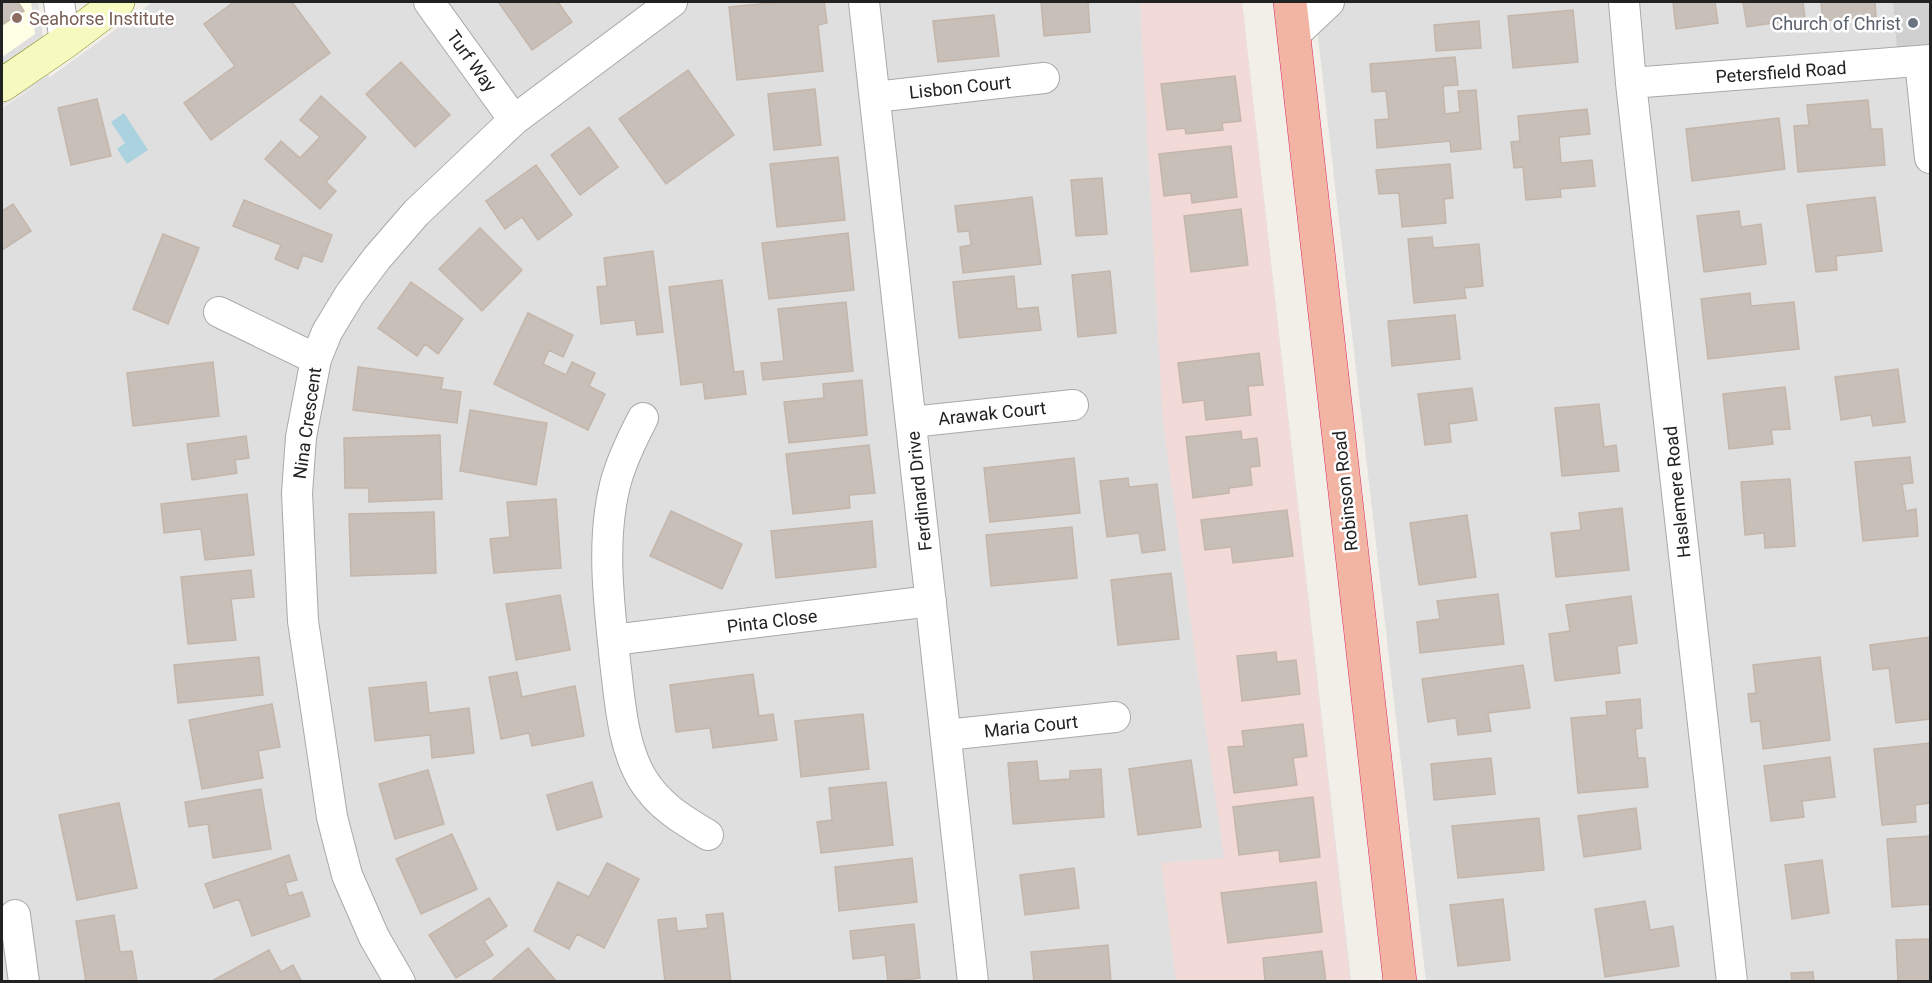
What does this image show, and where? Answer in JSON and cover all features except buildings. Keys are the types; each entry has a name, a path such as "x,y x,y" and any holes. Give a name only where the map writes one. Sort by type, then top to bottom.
{"highway":[{"name":"Robinson Road","path":"1290,2 1400,981"}],"main road":[{"path":"2,85 118,2"}],"street":[{"path":"59,2 65,42"},
{"name":"Turf Way","path":"429,2 514,120"},
{"name":"Nina Crescent","path":"400,981 374,937 346,875 332,816 303,621 297,493 301,437 316,359 327,332 350,294 377,258 416,213 514,120 672,2"},
{"name":"Ferdinard Drive","path":"864,2 973,981"},
{"path":"1294,34 1329,2"},
{"name":"Haslemere Road","path":"1624,2 1631,83 1732,981"},
{"path":"1925,61 1930,158"},
{"name":"Petersfield Road","path":"1631,83 1925,61"},
{"name":"Lisbon Court","path":"875,96 1044,78"},
{"path":"219,312 316,359"},
{"name":"Arawak Court","path":"911,422 1073,405"},
{"path":"643,418 626,452 615,486 609,525 608,577 613,640 624,725 633,760 643,780 657,798 676,816 708,835"},
{"name":"Pinta Close","path":"613,640 931,601"},
{"name":"Maria Court","path":"946,735 1115,717"},
{"path":"15,915 24,981"}],"shaded area":[{"path":"2,2 38,2 49,78 153,2 1242,2 1351,981 2,981 2,108 42,82 2,106"},
{"name":"Seahorse Institute","path":"2,2 31,2 35,34 2,57"},
{"path":"1140,2 1242,2 1350,981 1176,981 1161,863 1224,858 1163,424"},
{"path":"1314,2 1930,2 1930,981 1426,981"},
{"name":"Church of Christ","path":"1893,2 1930,2 1930,45 1897,48"}],"water":[{"path":"124,113 148,150 127,164 117,149 125,143 111,122"}],"place":[{"name":"Seahorse Institute","path":"17,18"},
{"name":"Church of Christ","path":"1913,23"}]}
